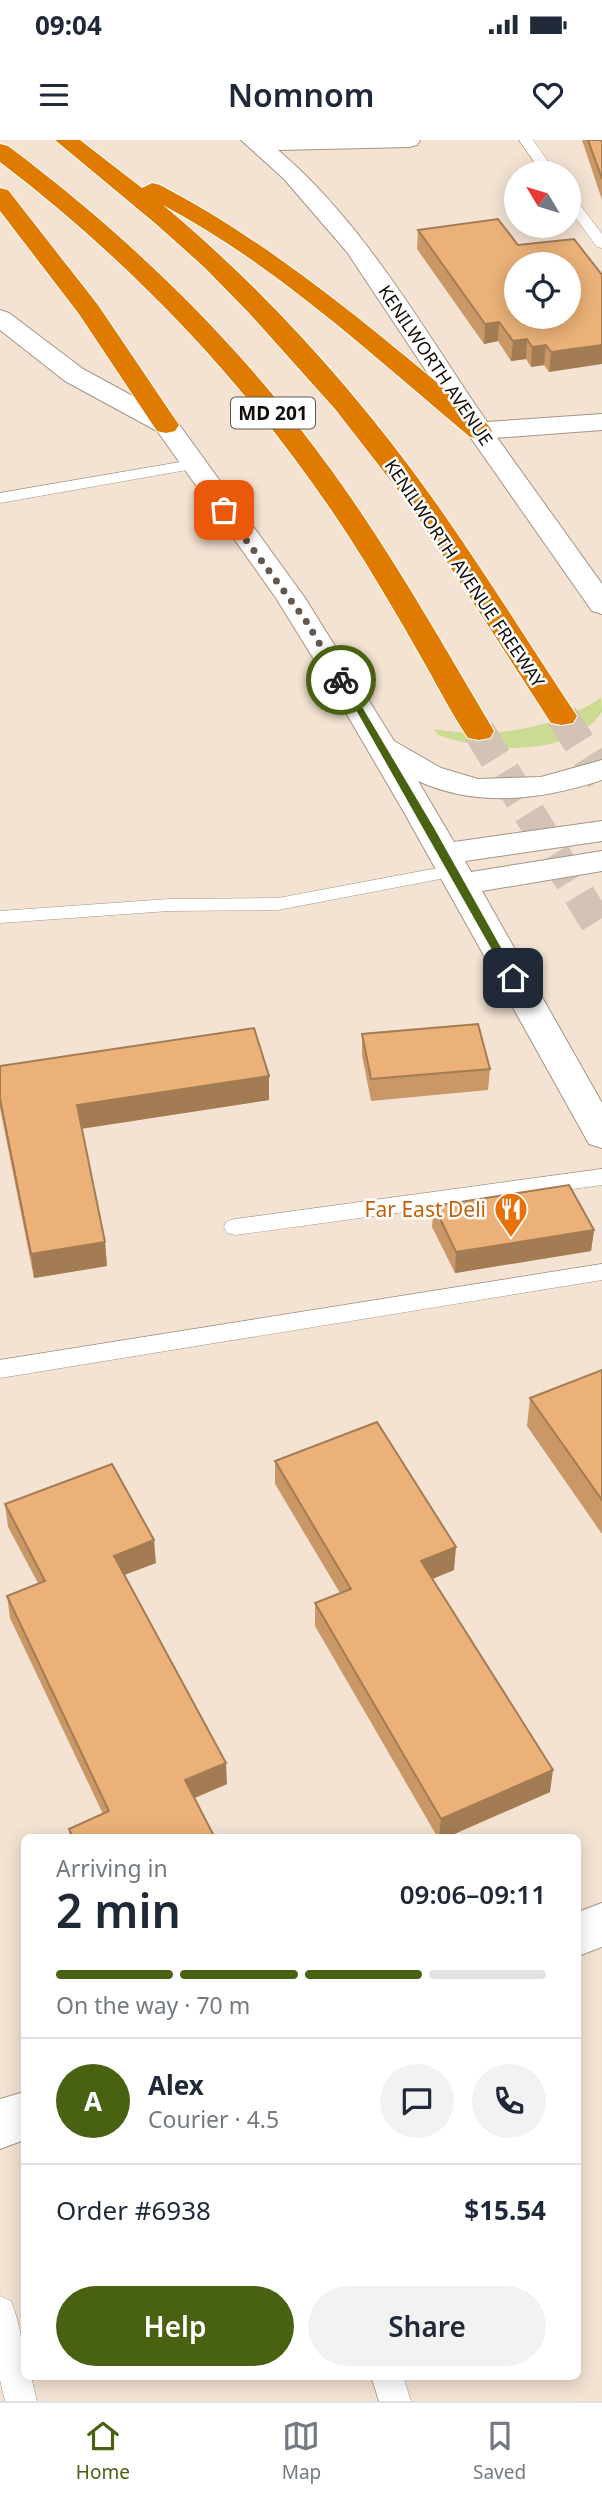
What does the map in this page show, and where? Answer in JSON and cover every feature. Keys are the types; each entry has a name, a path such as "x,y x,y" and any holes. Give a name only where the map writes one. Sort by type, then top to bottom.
{"highway":[{"name":"KENILWORTH AVENUE FREEWAY","path":"66,140 170,225 246,296 363,427 421,502 562,716"},
{"name":"MD 201","path":"0,150 76,209 137,264 221,352 278,419 359,530 479,732"},
{"path":"108,172 192,211 256,250 479,431"},
{"path":"0,195 89,310 166,425"}],"main road":[{"path":"256,142 409,140"},
{"name":"KENILWORTH AVENUE","path":"256,142 300,183 356,248 479,431 602,605"},
{"path":"0,318 74,375 166,425 306,621 453,870 602,1135"},
{"path":"479,431 602,422"},
{"path":"380,745 434,778 459,786 494,789 541,787 602,770"},
{"path":"453,870 602,831"},
{"path":"453,870 602,861"},
{"path":"581,1933 602,1925"},
{"path":"0,2124 21,2117"}],"lane":[{"path":"526,140 541,161"},
{"path":"581,216 602,244"},
{"path":"0,498 192,465"},
{"path":"0,917 169,905 278,904 453,870"},
{"path":"235,1227 602,1177"},
{"path":"0,1369 602,1272"},
{"path":"0,2312 21,2401"},
{"path":"388,2380 396,2401"}],"green space":[{"path":"601,698 602,712 588,727 569,738 548,744 525,748 479,745 438,735 434,729 477,733 542,725"}],"building":[{"path":"588,140 602,140 602,179"},
{"path":"498,219 504,227 504,238 513,238 518,245 574,239 602,275 602,345 551,352 546,345 532,347 527,339 513,341 504,329 581,329 581,252 504,252 504,329 499,322 485,324 418,230"},
{"path":"478,1024 490,1069 371,1079 362,1034"},
{"path":"254,1028 269,1076 77,1105 105,1242 31,1254 0,1099 0,1066"},
{"path":"569,1185 594,1230 456,1252 434,1206"},
{"path":"602,1370 602,1500 530,1398"},
{"path":"377,1422 456,1547 421,1561 553,1770 441,1819 315,1603 351,1589 275,1461"},
{"path":"112,1464 154,1540 114,1556 226,1763 185,1780 213,1834 71,1834 69,1829 109,1811 7,1596 45,1581 5,1504"}],"tunnel":[{"path":"562,716 602,779"},
{"path":"479,731 602,932"}],"way so far":[{"path":"224,510 306,621 341,680"}],"place":[{"name":"Far East Deli","path":"511,1239"}],"route":[{"path":"341,680 430,828 513,978"}]}
